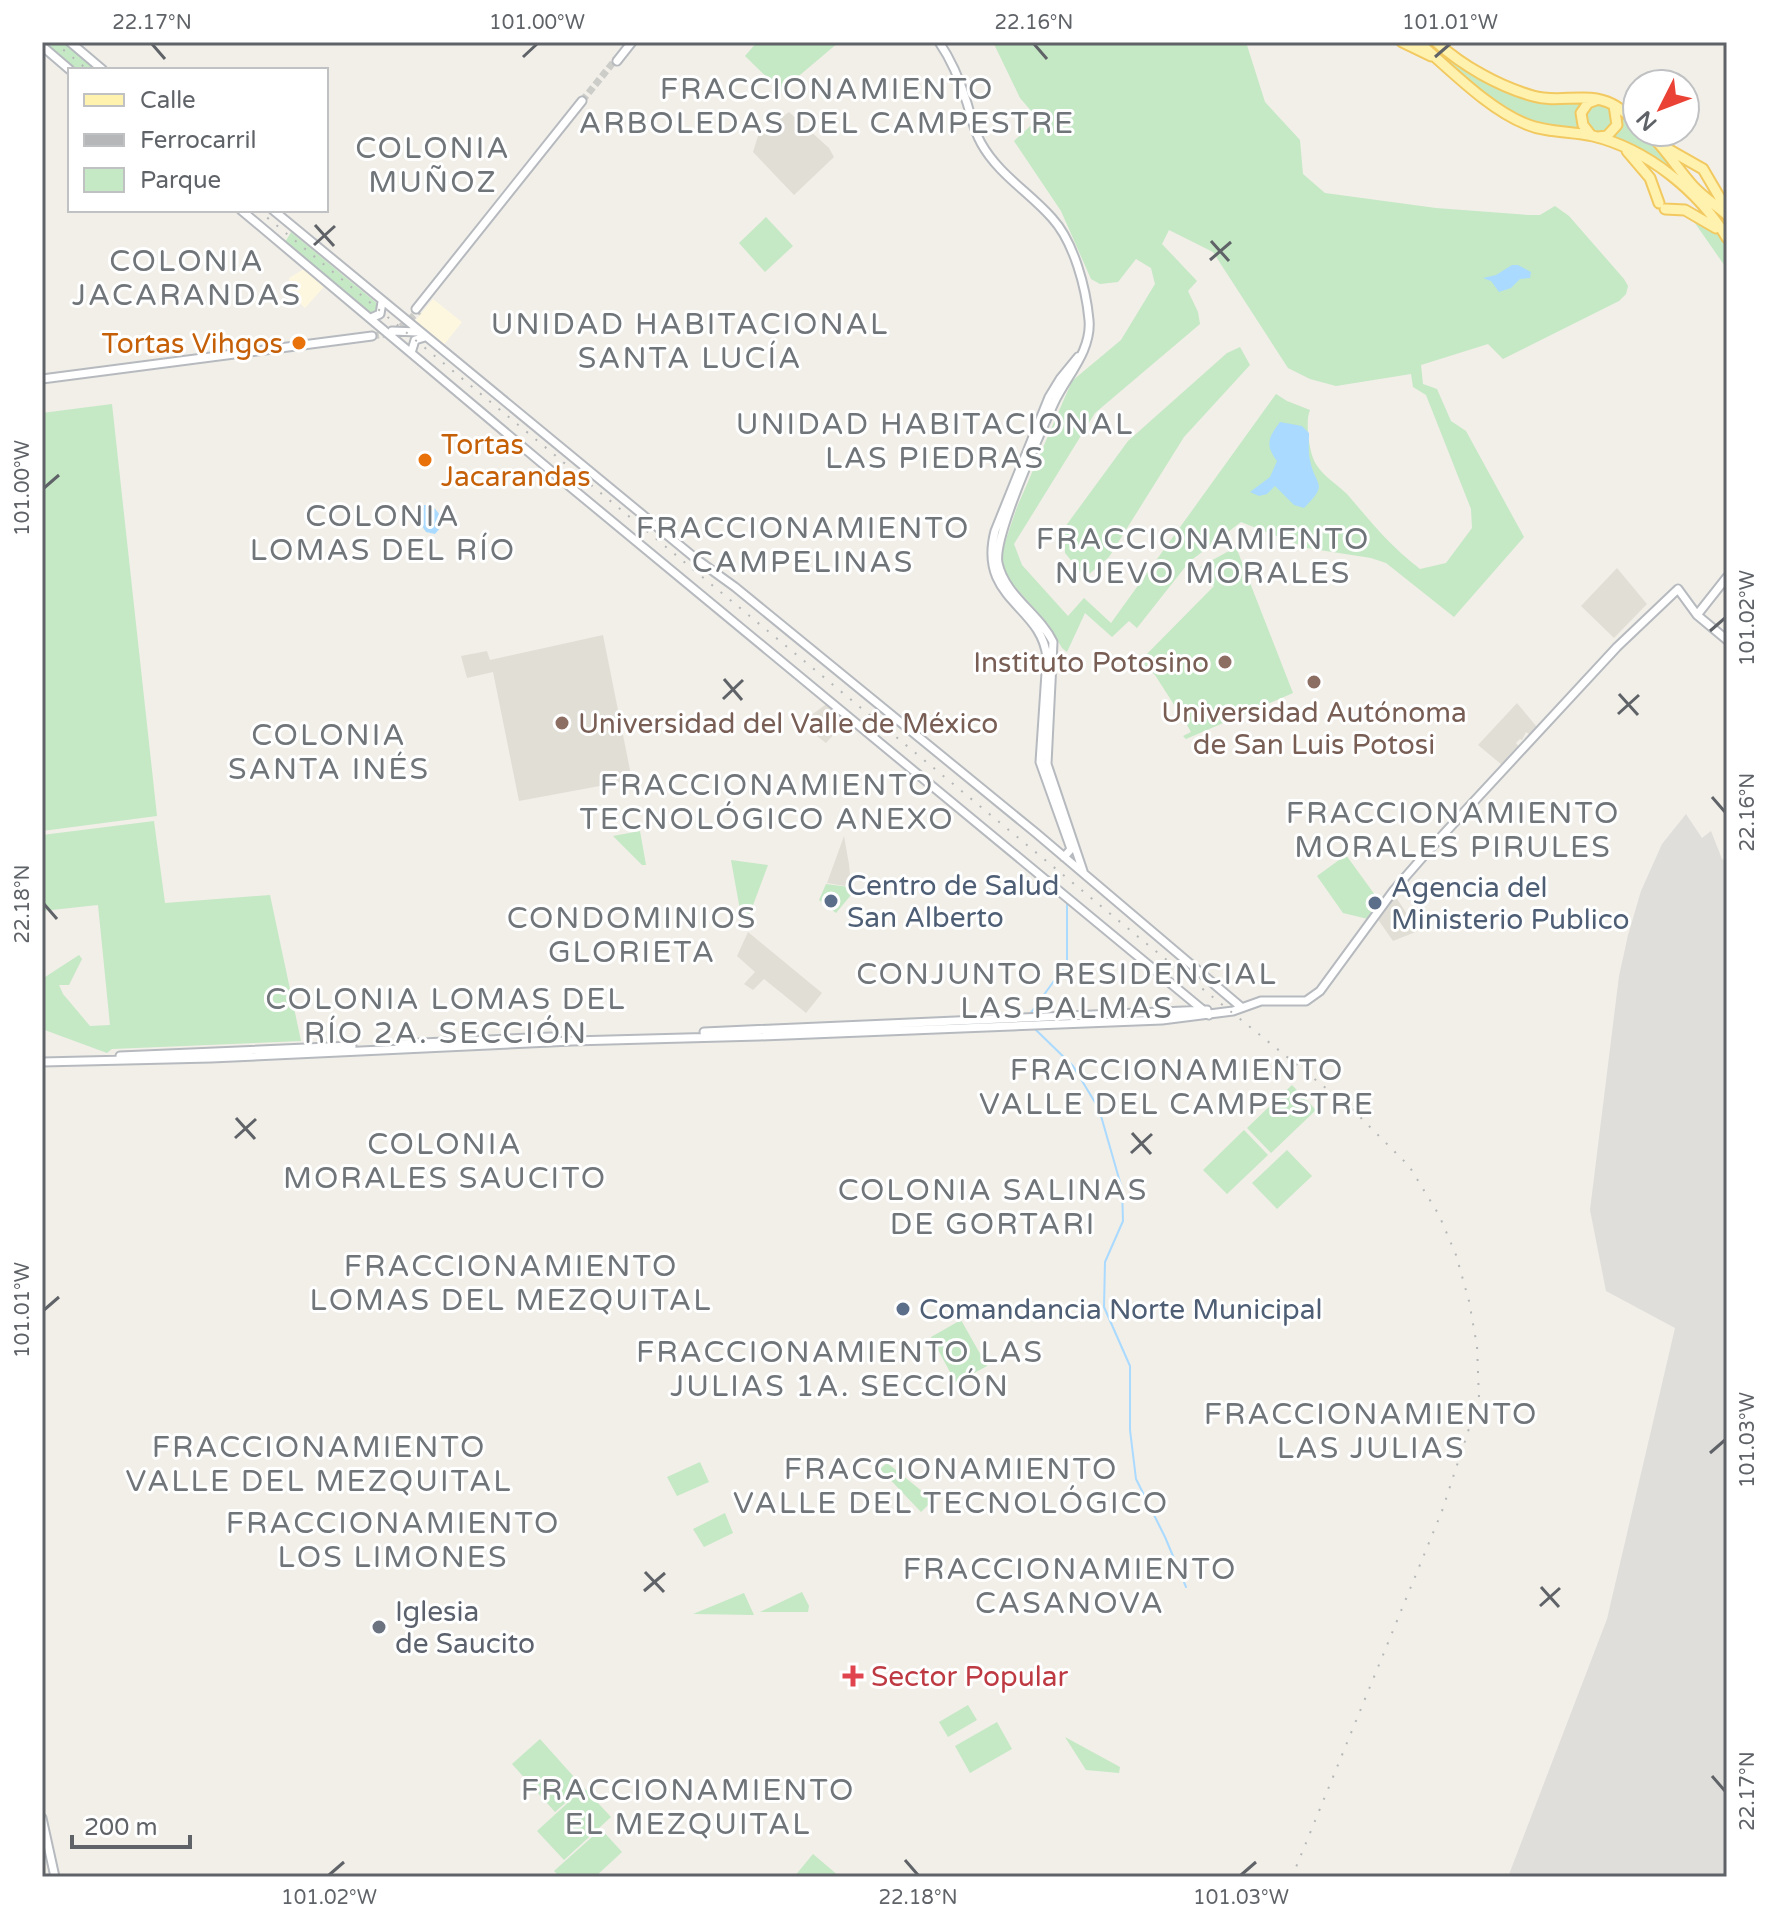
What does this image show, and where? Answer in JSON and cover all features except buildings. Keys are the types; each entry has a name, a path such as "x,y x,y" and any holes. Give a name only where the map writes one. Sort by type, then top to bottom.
{"main road":[{"path":"70,42 101,68"},
{"path":"617,60 631,42"},
{"path":"937,42 955,70 981,143 1006,175 1051,216 1063,232 1077,267 1090,322 1089,336 1055,401 1002,529 997,553 1000,570 1011,590 1047,630 1053,642 1047,764 1083,873"},
{"path":"1402,42 1419,53 1437,58"},
{"path":"1418,42 1504,113 1527,125 1607,136 1617,125 1614,104"},
{"path":"1436,42 1472,69 1535,97 1599,99 1621,110"},
{"path":"1445,42 1472,69"},
{"path":"42,46 68,68"},
{"path":"1599,99 1588,103 1581,113 1583,125 1595,136 1651,160 1682,182 1725,235"},
{"path":"418,310 583,102"},
{"path":"1625,149 1650,178 1662,206 1685,210 1725,235"},
{"path":"1665,150 1714,204 1727,212"},
{"path":"1665,150 1703,169 1727,212"},
{"path":"243,212 1207,1013"},
{"path":"275,212 695,558 830,663 1241,1007"},
{"path":"371,318 380,314 382,302"},
{"path":"392,331 422,334"},
{"path":"411,353 415,340 422,334"},
{"path":"42,379 372,336"},
{"path":"1064,857 1071,849 1040,762 1046,644 998,581 991,551 995,531 1049,397 1082,352"},
{"path":"1697,615 1727,577"},
{"path":"42,1062 93,1062 516,1037 1207,1013 1233,1011 1263,1001 1306,1001 1315,996 1394,890 1617,647 1678,589 1697,615 1727,640"},
{"path":"182,1056 1162,1020 1207,1013"},
{"path":"886,1030 896,1038"},
{"path":"42,1818 55,1877"}],"shaded area":[{"path":"789,112 829,148 834,157 794,195 753,152 758,136"},
{"path":"304,269 324,287 305,308 291,294 289,278"},
{"path":"433,299 462,322 443,346 414,322"},
{"path":"1617,568 1647,604 1614,638 1581,606"},
{"name":"Universidad del Valle de México","path":"603,635 632,780 519,801 493,672 467,678 461,656 487,651 490,660"},
{"path":"828,703 847,720 826,743 800,723"},
{"path":"1517,703 1537,727 1530,735 1526,732 1522,740 1516,743 1519,747 1502,765 1478,745"},
{"path":"1686,814 1702,838 1711,831 1722,859 1727,861 1727,1877 1508,1877 1607,1619 1675,1328 1606,1291 1590,1210 1619,976 1628,935 1641,891 1662,844"},
{"path":"844,836 849,864 851,887 827,883"},
{"path":"1394,894 1418,931 1393,941 1377,918"},
{"path":"748,932 822,993 806,1013 764,979 753,990 744,984 755,972 737,956"}],"green space":[{"path":"42,42 68,42 99,68 71,68"},
{"path":"757,42 839,42 781,91 745,56"},
{"path":"993,42 1246,42 1265,102 1300,140 1303,174 1325,193 1436,208 1528,215 1540,215 1555,206 1569,216 1624,279 1628,286 1626,294 1619,301 1503,359 1488,344 1421,365 1423,384 1437,389 1451,421 1466,431 1524,537 1454,617 1386,563 1307,548 1241,522 1189,562 1137,628 1129,621 1112,637 1085,613 1067,652 1062,648 1048,624 1007,578 1001,554 1017,507 1072,381 1121,340 1155,284 1151,268 1136,259 1118,282 1100,284 1091,279 1061,211 1014,141 1038,119 1020,98","holes":["1169,230 1213,252 1288,368 1310,379 1336,386 1411,374 1413,387 1426,395 1471,509 1472,528 1446,563 1420,569 1316,464 1308,434 1310,410 1276,394 1111,623 1084,598 1068,616 1022,565 1014,544 1095,413 1200,324 1188,291 1197,281 1162,244"]},
{"path":"1423,42 1429,42 1464,68 1502,89 1543,101 1586,101 1577,110 1580,130 1542,127 1506,111"},
{"path":"1599,104 1609,109 1614,119 1609,129 1599,134 1589,129 1584,119 1589,109"},
{"path":"1619,111 1621,143 1610,137"},
{"path":"1631,148 1656,148 1674,170"},
{"path":"1690,216 1723,241 1727,269"},
{"path":"766,217 793,246 765,272 739,243"},
{"path":"291,232 381,308 371,317 284,244"},
{"path":"1240,347 1250,365 1184,437 1109,557 1088,575 1080,571 1065,553 1065,527 1128,441 1227,353"},
{"path":"112,404 157,816 42,831 42,413"},
{"path":"1236,547 1293,693 1186,739 1183,736 1191,732 1187,725 1155,675 1140,661 1214,586 1200,567"},
{"path":"154,821 165,903 270,895 301,1041 112,1049 107,1053 42,1029 42,979 79,955 82,959 69,985 59,985 90,1026 110,1025 98,905 42,911 42,835"},
{"path":"640,831 646,865 642,865 613,836"},
{"path":"1346,855 1375,895 1367,902 1375,910 1368,919 1343,913 1317,876"},
{"path":"731,860 768,865 746,924 742,921"},
{"path":"826,884 849,887 851,895 836,913 819,900"},
{"path":"1292,1085 1316,1110 1271,1153 1247,1128"},
{"path":"1244,1130 1268,1155 1227,1194 1203,1170"},
{"path":"1287,1150 1312,1176 1277,1209 1252,1183"},
{"path":"961,1320 987,1366 956,1383 931,1337"},
{"path":"700,1462 709,1482 677,1496 667,1477"},
{"path":"887,1463 933,1500 921,1512 880,1469"},
{"path":"725,1513 733,1533 704,1547 693,1529"},
{"path":"802,1592 809,1606 808,1612 760,1612"},
{"path":"744,1593 754,1615 693,1614"},
{"path":"968,1705 977,1720 948,1737 939,1722"},
{"path":"997,1722 1012,1749 970,1773 955,1746"},
{"path":"1065,1737 1120,1767 1119,1773 1086,1770"},
{"path":"540,1739 583,1787 555,1812 512,1764"},
{"path":"584,1788 611,1817 564,1860 537,1831"},
{"path":"601,1829 622,1852 595,1877 560,1877 554,1871"},
{"path":"813,1854 840,1877 794,1877"}],"water":[{"path":"1512,265 1531,272 1530,278 1520,279 1511,288 1499,292 1491,281 1483,278 1496,275"},
{"path":"1280,422 1302,426 1309,433 1309,457 1319,489 1304,508 1294,505 1275,486 1267,494 1259,496 1250,492 1270,477 1277,461 1270,442"},
{"path":"424,505 432,505 440,515 440,528 435,534 426,532 418,520"}],"waterway":[{"path":"1030,1014 1067,963 1067,902"},
{"path":"1035,1029 1073,1066 1099,1109 1122,1189 1123,1221 1105,1262 1104,1307 1130,1366 1130,1430 1136,1479 1186,1587"}],"tunnel":[{"path":"582,101 616,59"},
{"path":"372,336 394,333 419,311"}],"railway":[{"path":"54,42 86,68"},
{"path":"260,212 1142,940 1353,1110 1409,1166 1439,1215 1456,1255 1477,1346 1479,1398 1442,1511 1292,1877"}],"place":[{"name":"Tortas Vihgos","path":"299,343"},
{"name":"Tortas Jacarandas","path":"425,460"},
{"name":"Instituto Potosino","path":"1225,662"},
{"name":"Universidad Autónoma de San Luis Potosi","path":"1314,682"},
{"name":"Universidad del Valle de México","path":"562,723"},
{"name":"Centro de Salud San Alberto","path":"831,901"},
{"name":"Agencia del Ministerio Publico","path":"1375,903"},
{"name":"Comandancia Norte Municipal","path":"903,1309"},
{"name":"Iglesia de Saucito","path":"379,1627"},
{"name":"Sector Popular","path":"853,1676"}],"district":[{"name":"FRACCIONAMIENTO ARBOLEDAS DEL CAMPESTRE","path":"827,106"},
{"name":"COLONIA MUÑOZ","path":"433,165"},
{"name":"COLONIA JACARANDAS","path":"187,278"},
{"name":"UNIDAD HABITACIONAL SANTA LUCÍA","path":"690,341"},
{"name":"UNIDAD HABITACIONAL LAS PIEDRAS","path":"935,441"},
{"name":"COLONIA LOMAS DEL RÍO","path":"383,533"},
{"name":"FRACCIONAMIENTO CAMPELINAS","path":"803,545"},
{"name":"FRACCIONAMIENTO NUEVO MORALES","path":"1203,556"},
{"name":"COLONIA SANTA INÉS","path":"329,752"},
{"name":"FRACCIONAMIENTO TECNOLÓGICO ANEXO","path":"767,802"},
{"name":"FRACCIONAMIENTO MORALES PIRULES","path":"1453,830"},
{"name":"CONDOMINIOS GLORIETA","path":"632,935"},
{"name":"CONJUNTO RESIDENCIAL LAS PALMAS","path":"1067,991"},
{"name":"COLONIA LOMAS DEL RÍO 2A. SECCIÓN","path":"446,1016"},
{"name":"FRACCIONAMIENTO VALLE DEL CAMPESTRE","path":"1177,1087"},
{"name":"COLONIA MORALES SAUCITO","path":"445,1161"},
{"name":"COLONIA SALINAS DE GORTARI","path":"993,1207"},
{"name":"FRACCIONAMIENTO LOMAS DEL MEZQUITAL","path":"511,1283"},
{"name":"FRACCIONAMIENTO LAS JULIAS 1A. SECCIÓN","path":"840,1369"},
{"name":"FRACCIONAMIENTO LAS JULIAS","path":"1371,1431"},
{"name":"FRACCIONAMIENTO VALLE DEL MEZQUITAL","path":"319,1464"},
{"name":"FRACCIONAMIENTO VALLE DEL TECNOLÓGICO","path":"951,1486"},
{"name":"FRACCIONAMIENTO LOS LIMONES","path":"393,1540"},
{"name":"FRACCIONAMIENTO CASANOVA","path":"1070,1586"},
{"name":"FRACCIONAMIENTO EL MEZQUITAL","path":"688,1807"}]}
